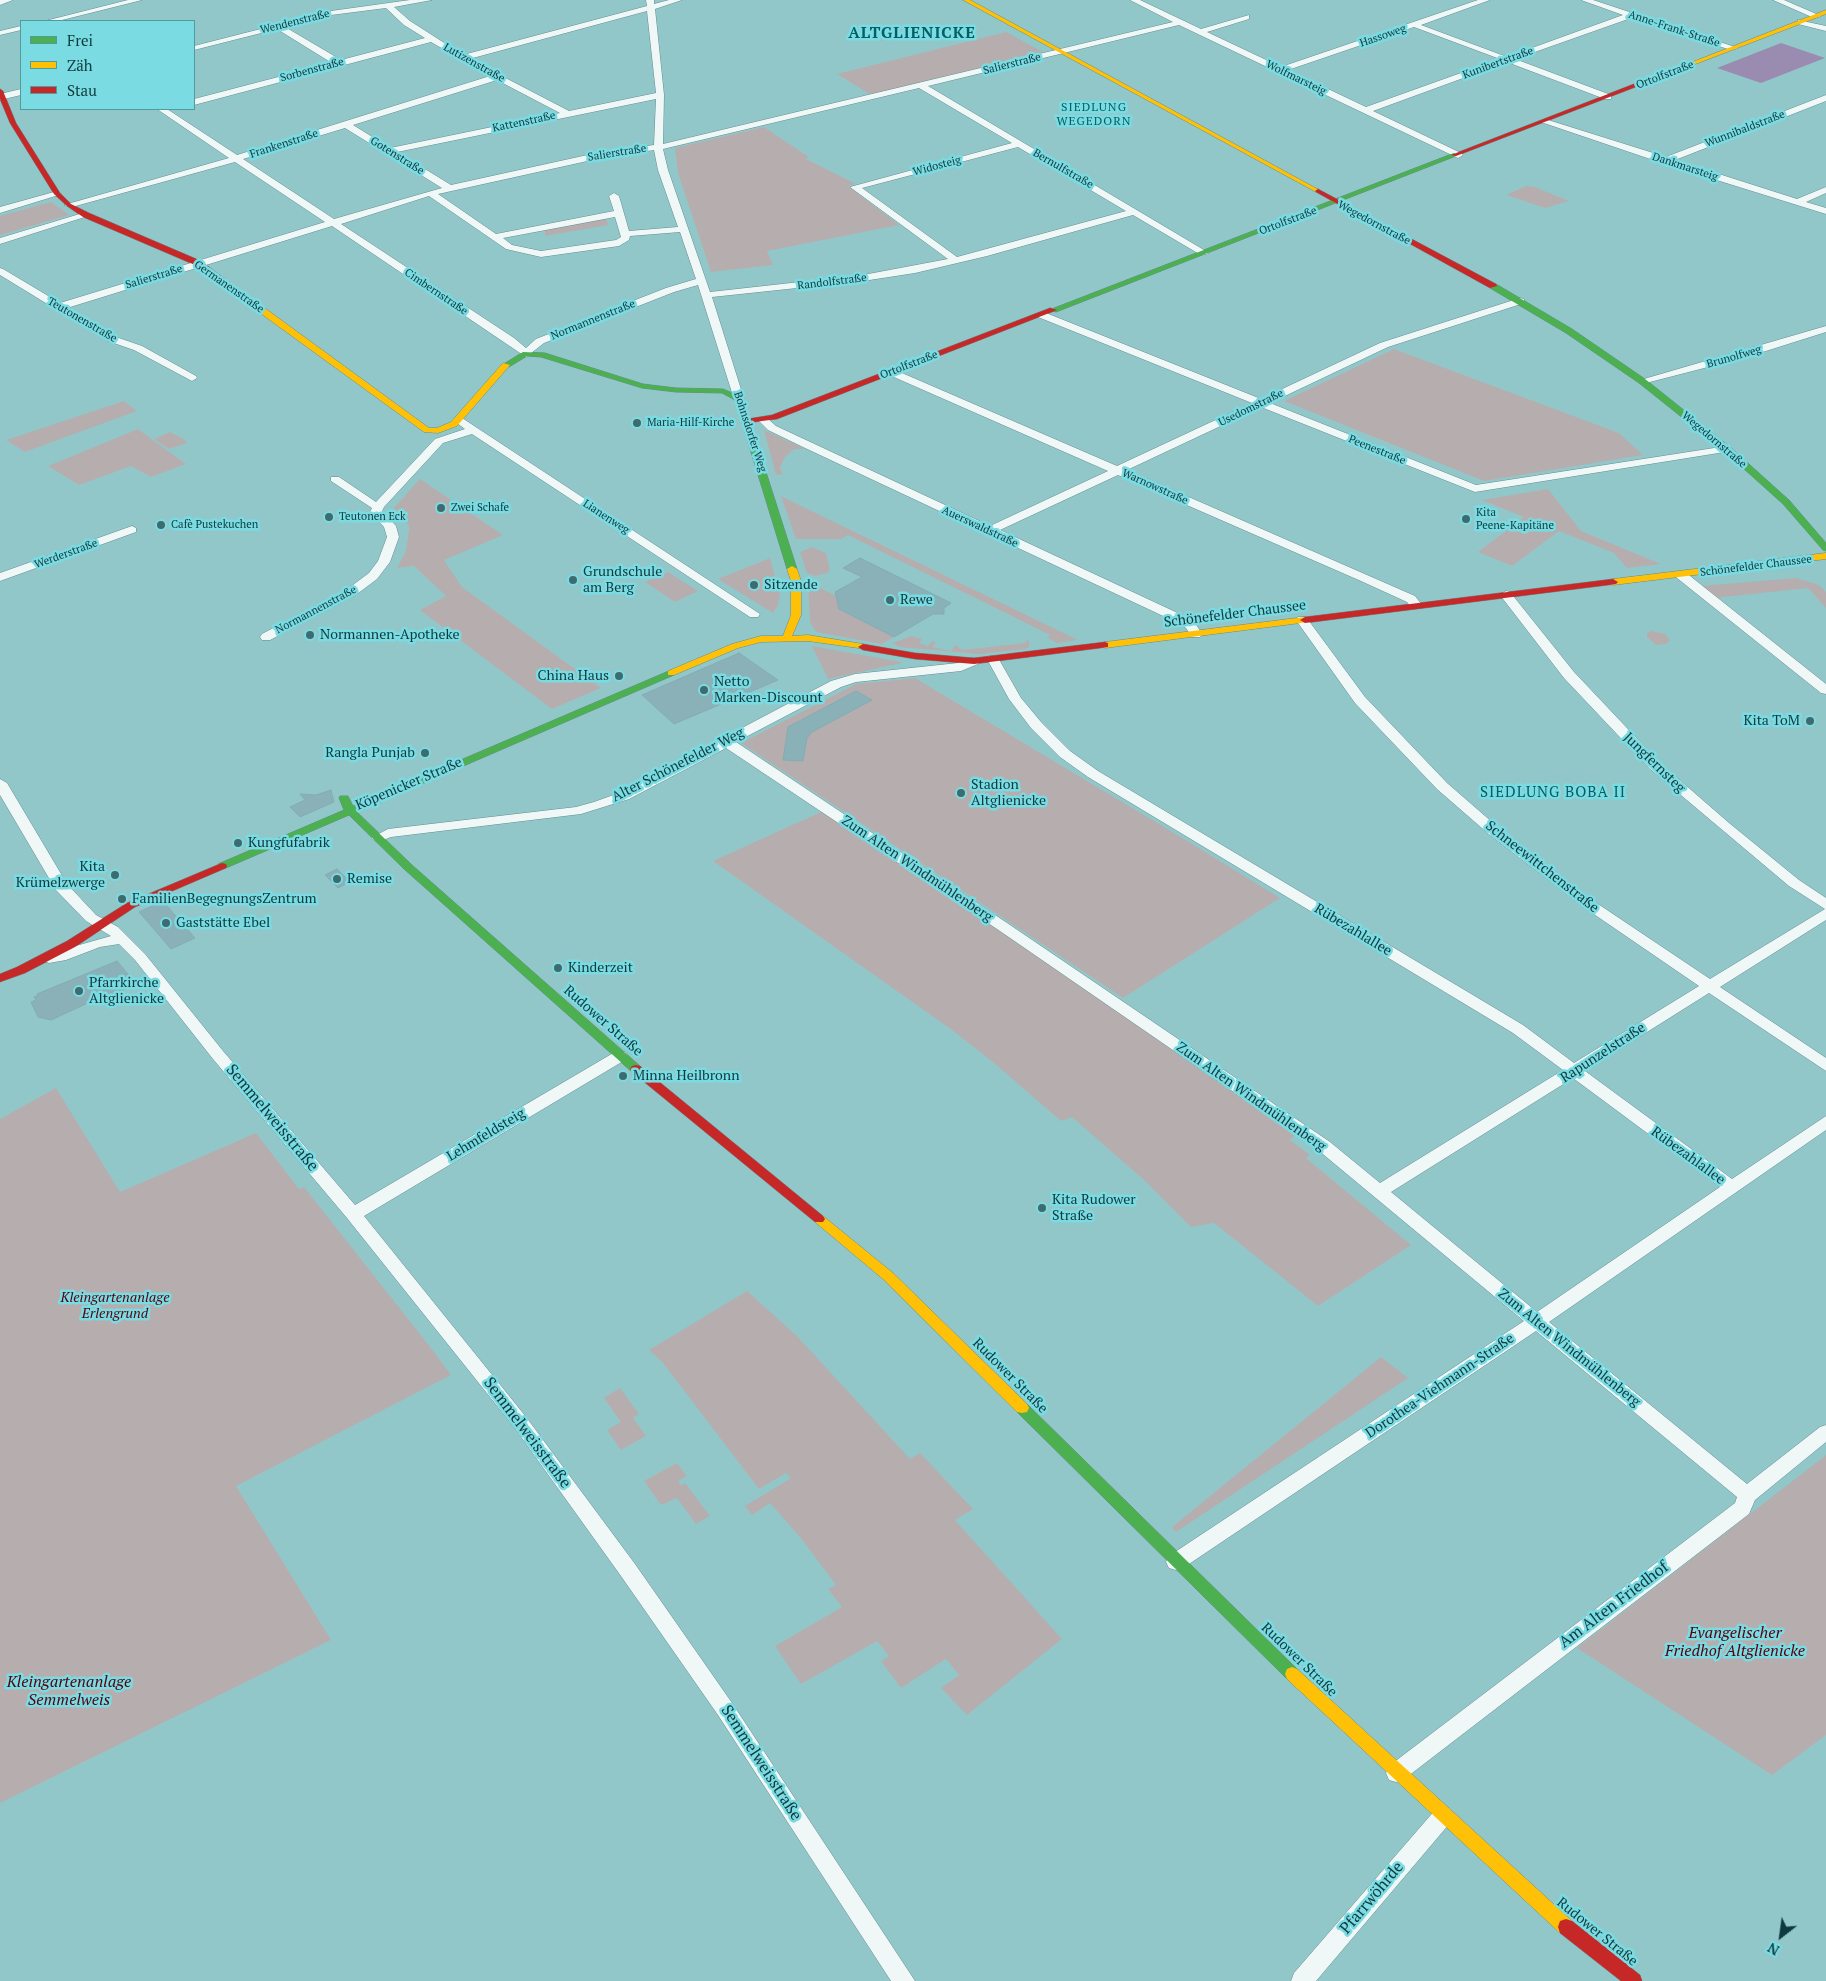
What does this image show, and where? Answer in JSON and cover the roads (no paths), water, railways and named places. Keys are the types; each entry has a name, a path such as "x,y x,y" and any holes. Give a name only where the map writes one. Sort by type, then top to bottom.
{"street":[{"path":"0,3 9,0"},
{"path":"53,20 138,0"},
{"path":"348,0 352,10"},
{"name":"Wendenstraße","path":"195,48 277,26 352,10 428,0"},
{"path":"462,58 651,4 678,0"},
{"name":"Wegedornstraße","path":"966,0 1520,301 1586,342 1642,381 1727,449 1786,502 1826,548"},
{"name":"Wolfmarsteig","path":"1134,0 1202,31 1458,156"},
{"name":"Hassoweg","path":"1280,70 1486,0"},
{"name":"Anne-Frank-Straße","path":"1585,0 1734,48"},
{"path":"1777,0 1821,14"},
{"name":"Bohnsdorfer Weg","path":"651,4 660,94 658,146 663,170 702,281 796,581 796,615 787,637"},
{"name":"Lutizenstraße","path":"388,6 407,23 462,58 566,113"},
{"name":"Ortolfstraße","path":"747,421 763,420 1042,315 1458,156 1821,14"},
{"name":"Kunibertstraße","path":"1364,111 1631,15"},
{"path":"1202,31 1246,17"},
{"name":"Salierstraße","path":"59,307 198,263 449,188 592,156 680,144 1181,22"},
{"path":"1801,22 1826,29"},
{"path":"1415,25 1608,97"},
{"path":"277,26 339,63"},
{"path":"0,33 20,28"},
{"name":"Sorbenstraße","path":"195,102 431,39"},
{"name":"Frankenstraße","path":"68,205 235,159 497,77"},
{"name":"Bernulfstraße","path":"921,86 1204,252"},
{"path":"1,95 20,92"},
{"name":"Kattenstraße","path":"389,151 660,94"},
{"name":"Germanenstraße","path":"1,95 12,123 57,194 68,205 86,215 198,263 422,428 438,436"},
{"name":"Wunnibaldstraße","path":"1665,161 1826,98"},
{"name":"Cimbernstraße","path":"165,110 235,159 510,340 526,354"},
{"name":"Dankmarsteig","path":"1545,122 1826,211"},
{"name":"Gotenstraße","path":"346,124 449,188"},
{"name":"Widosteig","path":"956,261 855,187 1020,144"},
{"path":"1798,202 1826,190"},
{"path":"430,193 495,237 518,250 541,254 618,242 626,238 614,196"},
{"path":"0,210 57,194"},
{"name":"Randolfstraße","path":"706,296 863,278 956,261 1134,212"},
{"path":"495,237 619,213"},
{"path":"0,241 86,215"},
{"path":"626,234 683,229"},
{"name":"Teutonenstraße","path":"0,272 112,339 138,348 192,378"},
{"name":"Normannenstraße","path":"266,637 353,591 373,576 384,562 393,537 390,526 376,512 379,506 438,436 458,420 507,363 526,354 540,341 670,290 702,281"},
{"name":"Usedomstraße","path":"989,531 1384,345 1520,301"},
{"name":"Peenestraße","path":"1042,315 1475,489 1727,449"},
{"name":"Brunolfweg","path":"1642,381 1734,358 1826,329"},
{"path":"526,354 542,355 642,386 676,390 723,391 739,399"},
{"name":"Warnowstraße","path":"891,372 1411,599 1416,605"},
{"name":"Lianenweg","path":"458,420 754,614"},
{"name":"Auerswaldstraße","path":"763,420 772,428 1180,619 1191,626 1196,634"},
{"name":"Normannenstraße","path":"438,436 473,430"},
{"path":"335,479 372,504 379,506"},
{"name":"Wegedornstraße","path":"1759,479 1773,502 1796,532"},
{"name":"Werderstraße","path":"0,577 132,530"},
{"path":"1806,544 1822,562"},
{"name":"Schönefelder Chaussee","path":"787,637 808,638 915,656 974,661 1416,605 1684,575 1738,575 1822,562"},
{"path":"1684,575 1826,690"},
{"name":"Jungfernsteg","path":"1506,595 1569,675 1655,766 1794,883 1826,905"},
{"name":"Schneewittchenstraße","path":"1302,620 1360,700 1442,786 1544,872 1709,986 1723,998 1826,1066"},
{"name":"Köpenicker Straße","path":"0,978 43,959 131,904 712,655 744,644 787,637"},
{"path":"909,673 915,656"},
{"name":"Rübezahlallee","path":"993,659 1015,699 1036,725 1065,754 1093,774 1518,1029 1731,1186"},
{"name":"Alter Schönefelder Weg","path":"378,838 388,833 584,809 624,796 836,684 855,678 961,667 974,661"},
{"name":"Zum Alten Windmühlenberg","path":"725,741 997,922 1300,1129 1380,1192 1747,1494"},
{"name":"Semmelweisstraße","path":"0,783 61,887 91,918 122,938 140,957 218,1055 353,1214 520,1422 628,1570 725,1708 904,1981"},
{"path":"344,797 349,810"},
{"name":"Rudower Straße","path":"349,810 452,907 620,1056 888,1276 1176,1562 1396,1773 1552,1916 1634,1981"},
{"name":"Rapunzelstraße","path":"1380,1192 1826,914"},
{"name":"Köpenicker Straße","path":"43,959 66,955 97,943 122,938"},
{"name":"Lehmfeldsteig","path":"353,1214 620,1056"},
{"name":"Dorothea-Viehmann-Straße","path":"1176,1562 1536,1322 1826,1122"},
{"name":"Am Alten Friedhof","path":"1396,1773 1742,1508 1747,1494 1826,1432"},
{"name":"Pfarrwöhrde","path":"1302,1981 1443,1816"}],"place":[{"name":"Maria-Hilf-Kirche","path":"637,423"},
{"name":"Zwei Schafe","path":"441,508"},
{"name":"Teutonen Eck","path":"329,517"},
{"name":"Kita Peene-Kapitäne","path":"1466,519"},
{"name":"Cafè Pustekuchen","path":"161,525"},
{"name":"Grundschule am Berg","path":"573,580"},
{"name":"Sitzende","path":"754,585"},
{"name":"Rewe","path":"890,600"},
{"name":"Normannen-Apotheke","path":"310,635"},
{"name":"China Haus","path":"619,676"},
{"name":"Netto Marken-Discount","path":"704,690"},
{"name":"Kita ToM","path":"1810,721"},
{"name":"Rangla Punjab","path":"425,753"},
{"name":"Stadion Altglienicke","path":"961,793"},
{"name":"Kungfufabrik","path":"238,843"},
{"name":"Kita Krümelzwerge","path":"115,875"},
{"name":"Remise","path":"337,879"},
{"name":"FamilienBegegnungsZentrum","path":"122,899"},
{"name":"Gaststätte Ebel","path":"166,923"},
{"name":"Kinderzeit","path":"558,968"},
{"name":"Pfarrkirche Altglienicke","path":"79,991"},
{"name":"Minna Heilbronn","path":"623,1076"},
{"name":"Kita Rudower Straße","path":"1042,1208"}],"district":[{"name":"ALTGLIENICKE","path":"912,33"},
{"name":"SIEDLUNG WEGEDORN","path":"1094,115"},
{"name":"SIEDLUNG BOBA II","path":"1553,793"}],"park label":[{"name":"Kleingartenanlage Erlengrund","path":"115,1306"},
{"name":"Evangelischer Friedhof Altglienicke","path":"1735,1642"},
{"name":"Kleingartenanlage Semmelweis","path":"69,1691"}]}
